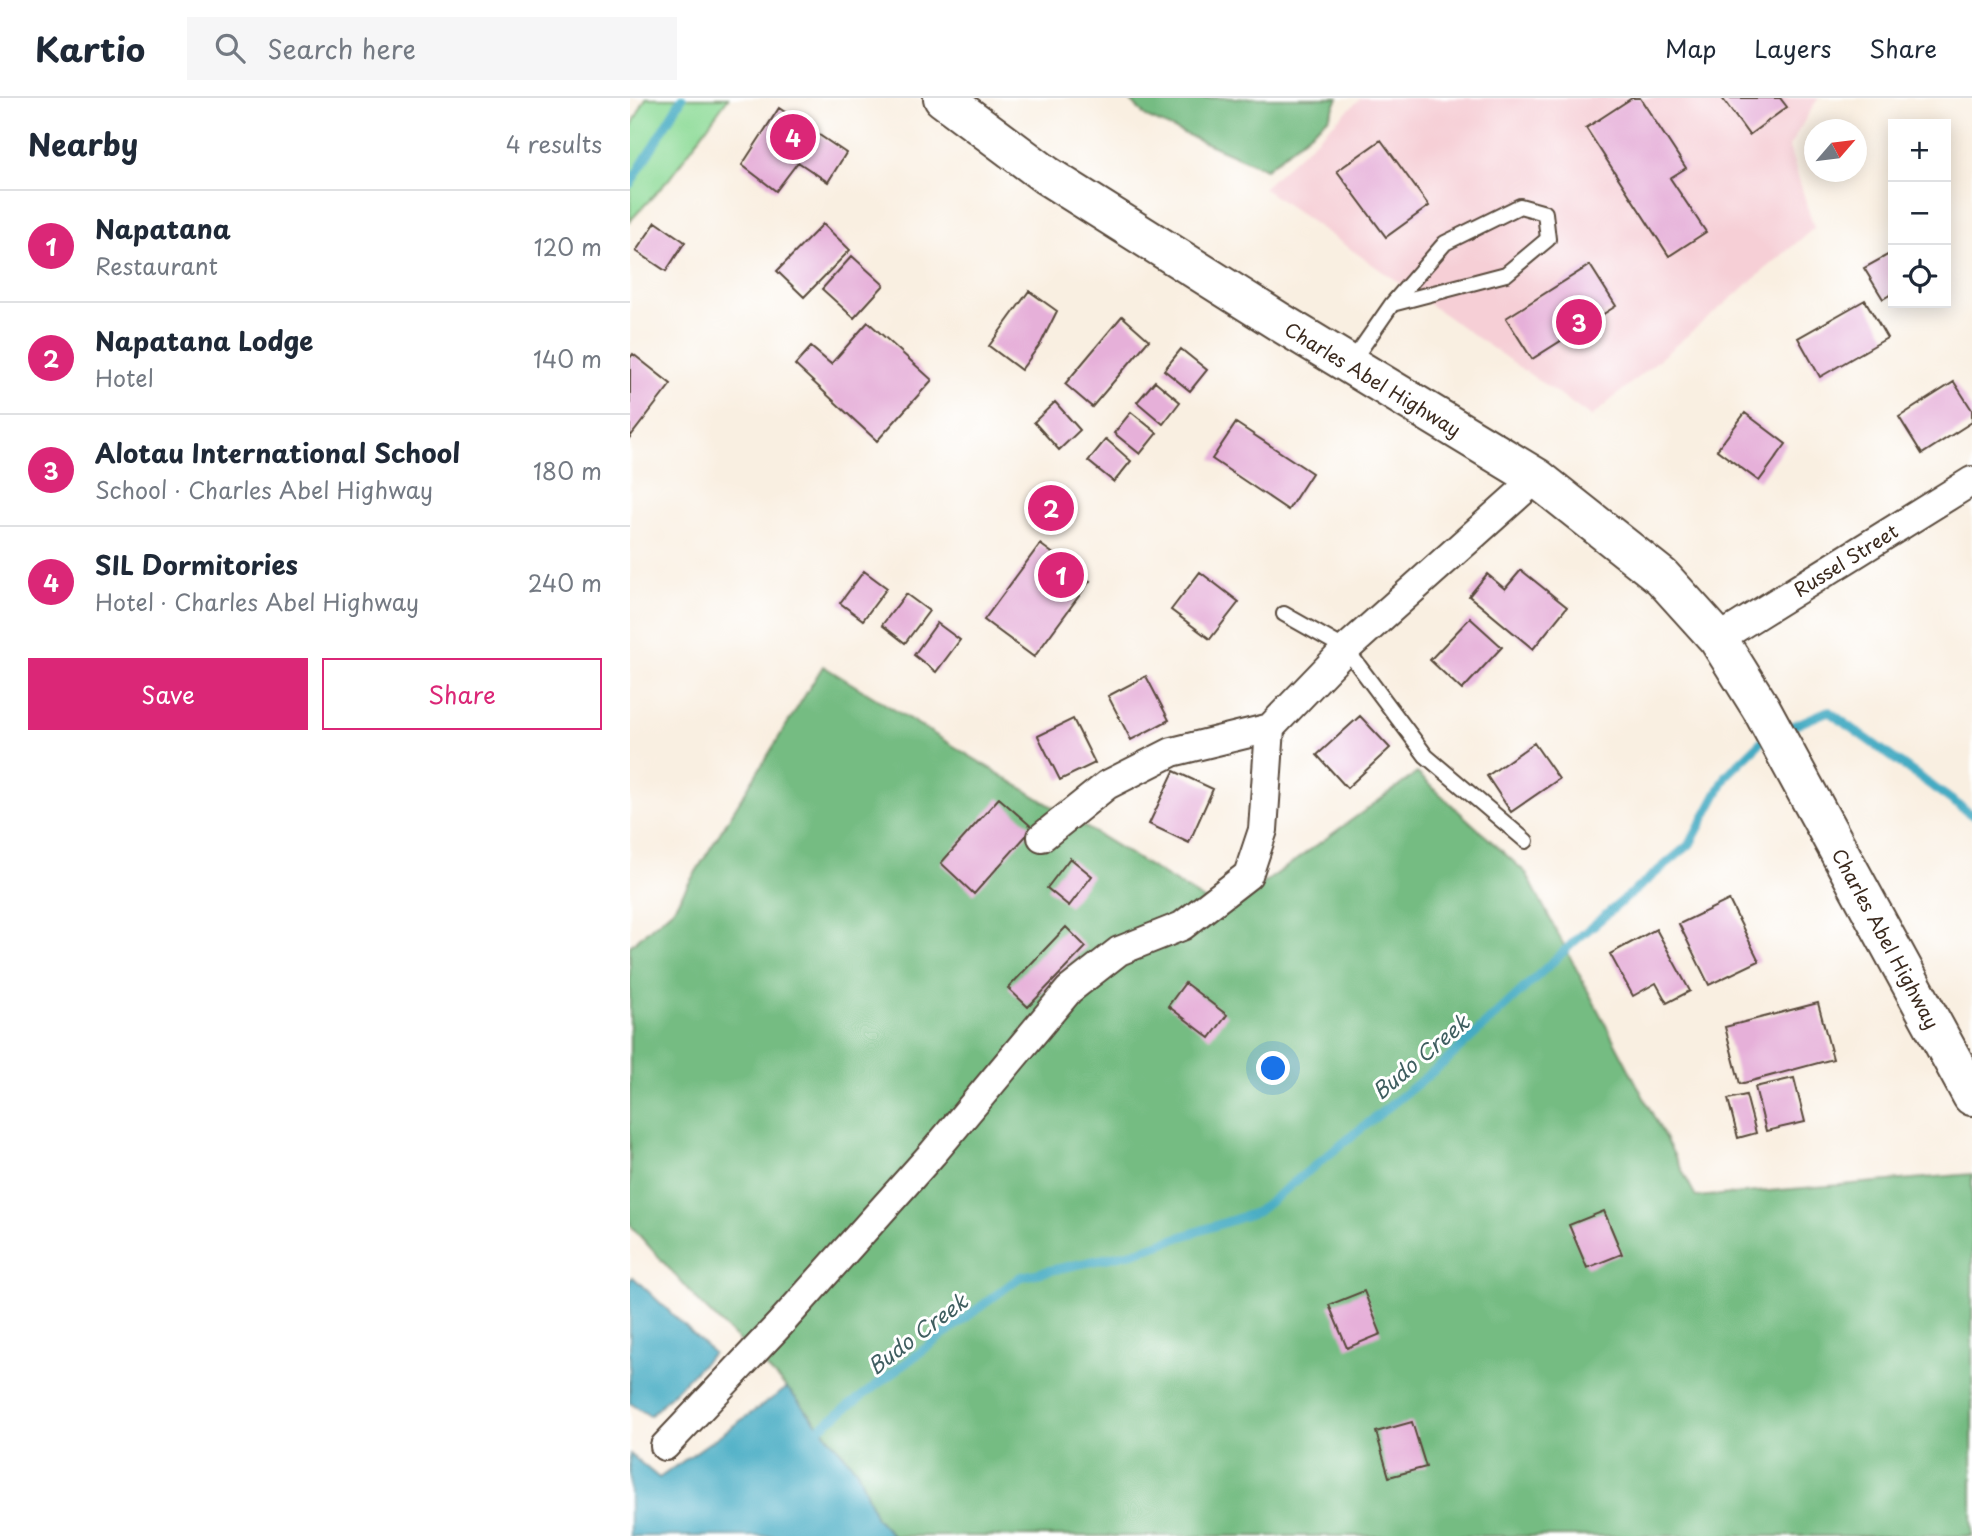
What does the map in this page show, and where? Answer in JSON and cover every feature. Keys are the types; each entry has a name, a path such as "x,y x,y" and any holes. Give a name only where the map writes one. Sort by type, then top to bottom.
{"main road":[{"name":"Charles Abel Highway","path":"943,98 1046,175 1537,478 1662,577 1718,639 1761,708 1972,1096"}],"street":[{"path":"1042,838 1107,785 1172,752 1270,728 1346,649 1537,478"},
{"name":"Russel Street","path":"1718,639 1972,481"},
{"path":"665,1447 915,1173 1069,990 1119,951 1182,926 1248,875 1263,830 1270,728"}],"lane":[{"path":"1350,364 1392,304 1445,243 1520,206 1545,213 1548,239 1506,274 1392,304"},
{"path":"1284,614 1346,649 1426,757 1526,841"}],"shaded area":[{"path":"1361,98 1818,98 1789,147 1814,228 1591,417 1263,188"}],"green space":[{"path":"646,98 728,98 669,179 630,221 630,129"},
{"path":"1128,98 1338,98 1329,117 1266,169 1146,117"},
{"path":"823,666 1224,912 1417,773 1526,873 1696,1197 1972,1174 1972,1536 893,1536 876,1518 857,1470 821,1427 787,1388 701,1304 630,1225 630,946 673,909"}],"water":[{"path":"633,1277 713,1353 650,1416 630,1403 630,1280"},
{"path":"787,1388 857,1470 876,1518 893,1536 630,1536 630,1454 659,1478"}],"building":[{"path":"1632,98 1640,98 1686,168 1670,178 1706,232 1669,256 1586,128"},
{"path":"1722,98 1780,98 1787,107 1749,135"},
{"path":"779,108 846,153 828,182 798,162 776,191 742,165"},
{"path":"1381,140 1429,206 1386,237 1337,171"},
{"path":"656,222 685,242 666,271 636,251"},
{"path":"823,224 850,250 804,297 777,271"},
{"path":"1888,255 1888,296 1883,299 1864,268"},
{"path":"852,256 884,285 854,318 822,289"},
{"path":"1590,265 1616,306 1532,359 1506,318"},
{"path":"1029,291 1057,311 1041,343 1021,370 989,346"},
{"path":"1865,300 1887,338 1820,377 1798,338"},
{"path":"1122,316 1149,340 1092,407 1065,384"},
{"path":"868,322 932,380 877,441 795,365 811,347 831,364"},
{"path":"1181,349 1207,370 1190,391 1164,370"},
{"path":"633,354 671,384 630,437 630,358"},
{"path":"1155,381 1180,402 1163,424 1137,402"},
{"path":"1954,382 1972,410 1972,422 1922,454 1899,417"},
{"path":"1055,402 1080,430 1059,450 1034,422"},
{"path":"1131,412 1157,433 1140,454 1114,433"},
{"path":"1745,413 1786,444 1759,481 1717,450"},
{"path":"1236,423 1312,473 1288,510 1212,459"},
{"path":"1106,439 1131,461 1114,482 1088,461"},
{"path":"1040,544 1090,581 1034,657 984,620"},
{"path":"1521,570 1567,607 1533,649 1469,596 1487,574 1505,589"},
{"path":"864,571 887,588 863,620 840,603"},
{"path":"1200,572 1239,602 1210,639 1171,610"},
{"path":"906,594 929,611 905,643 882,625"},
{"path":"1470,618 1502,647 1462,690 1430,660"},
{"path":"937,623 960,640 936,672 914,655"},
{"path":"1146,676 1169,720 1131,740 1108,696"},
{"path":"1360,716 1390,748 1347,788 1317,755"},
{"path":"1073,719 1095,763 1060,780 1038,736"},
{"path":"1534,743 1559,779 1511,812 1487,776"},
{"path":"1174,771 1213,789 1189,843 1149,824"},
{"path":"999,798 1033,828 974,894 941,863"},
{"path":"1070,858 1092,876 1069,906 1047,888"},
{"path":"1729,900 1759,961 1709,985 1679,924"},
{"path":"1066,927 1086,947 1028,1007 1008,988"},
{"path":"1656,929 1690,991 1667,1003 1656,983 1633,996 1610,954"},
{"path":"1185,983 1227,1015 1210,1038 1168,1006"},
{"path":"1818,1003 1833,1059 1740,1084 1725,1027"},
{"path":"1794,1078 1805,1122 1766,1131 1755,1087"},
{"path":"1746,1095 1756,1133 1738,1138 1728,1099"},
{"path":"1604,1211 1622,1254 1587,1268 1569,1225"},
{"path":"1364,1291 1381,1334 1347,1348 1329,1305"},
{"path":"1412,1422 1426,1467 1389,1477 1376,1432"}],"waterway":[{"path":"630,184 682,98"},
{"name":"Budo Creek","path":"1784,730 1828,711 1972,815"},
{"name":"Budo Creek","path":"821,1427 1020,1277 1135,1252 1257,1212 1446,1061 1576,940 1690,844 1727,775 1767,736"}],"place":[{"name":"SIL Dormitories","path":"793,137"},
{"name":"Alotau International School","path":"1579,322"},
{"name":"Napatana Lodge","path":"1051,508"},
{"name":"Napatana","path":"1061,575"}]}
